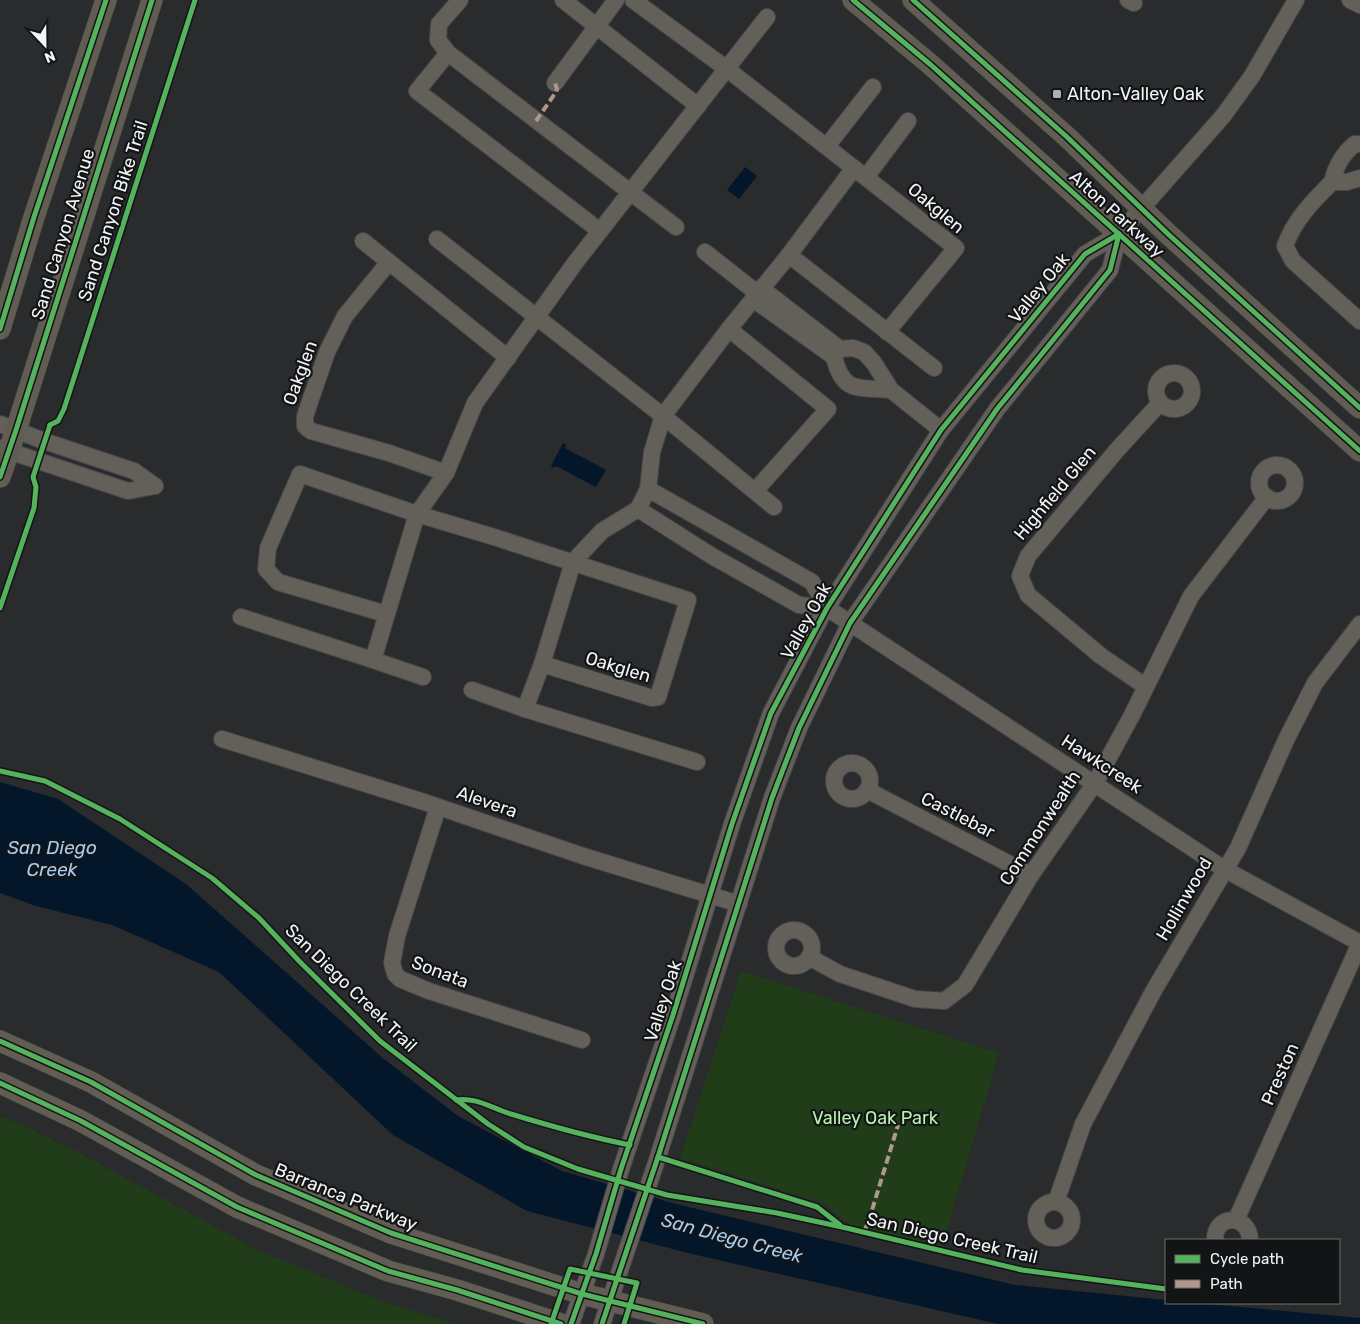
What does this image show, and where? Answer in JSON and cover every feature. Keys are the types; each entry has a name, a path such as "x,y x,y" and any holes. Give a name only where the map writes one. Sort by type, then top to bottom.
{"main road":[{"name":"Sand Canyon Avenue","path":"0,329 34,217 106,0"},
{"name":"Sand Canyon Avenue","path":"0,477 8,427 152,0"},
{"name":"Alton Parkway","path":"853,0 932,65 1360,451"},
{"name":"Alton Parkway","path":"913,0 1012,87 1168,234 1360,408"},
{"name":"Barranca Parkway","path":"0,1041 91,1082 256,1175 391,1233 582,1294 703,1324"},
{"path":"0,1083 81,1122 237,1207 388,1271 457,1290 561,1324"}],"street":[{"path":"460,0 439,24 438,40 448,53 676,227"},
{"path":"563,0 698,106"},
{"path":"555,83 616,0"},
{"name":"Oakglen","path":"633,0 727,68 956,248 887,332"},
{"name":"Valley Oak","path":"571,1324 596,1254 621,1169 711,896 732,824 771,713 827,608 941,430 1085,254 1119,234 1223,116 1252,76 1296,0"},
{"path":"1350,0 1360,6"},
{"path":"373,660 417,514 446,473 475,403 535,317 600,231 767,17"},
{"path":"448,53 417,91 600,231"},
{"path":"827,146 873,86"},
{"path":"525,709 542,664 573,562 602,531 638,509 648,489 652,452 663,416 757,293 860,172 908,121"},
{"path":"1360,144 1354,144 1346,151 1332,182 1291,229 1284,246 1293,261 1360,321"},
{"path":"1332,182 1347,182 1360,178"},
{"name":"Valley Oak","path":"602,1324 608,1301 623,1265 772,798 799,728 850,623 997,409 1110,270 1119,234"},
{"path":"438,240 663,416 774,507"},
{"path":"362,241 508,358"},
{"path":"705,252 837,353"},
{"path":"789,255 934,368"},
{"name":"Oakglen","path":"389,262 346,316 327,352 305,416 305,426 311,431 389,453 446,473"},
{"path":"729,329 828,409 755,491"},
{"path":"837,353 853,348 864,352 874,363 891,390 941,430"},
{"path":"837,353 837,369 844,382 853,387 891,390"},
{"name":"Highfield Glen","path":"1145,686 1101,656 1028,595 1020,576 1028,556 1117,450 1160,403"},
{"path":"4,449 128,491 154,486 134,471 8,427"},
{"name":"Oakglen","path":"386,614 278,582 266,569 268,548 300,474 417,514 688,600 658,697 652,698 542,664"},
{"path":"648,489 812,582 827,608"},
{"name":"Commonwealth","path":"810,957 840,974 915,999 944,1001 965,985 1032,875 1095,783 1132,715 1191,596 1267,497"},
{"path":"638,509 712,556 799,605 827,608"},
{"path":"712,556 727,534"},
{"name":"Hawkcreek","path":"827,608 1224,869 1360,943"},
{"path":"241,616 423,677"},
{"name":"Hollinwood","path":"1056,1202 1083,1124 1154,990 1238,848 1286,740 1315,683 1360,624"},
{"path":"472,690 525,709 697,762"},
{"name":"Alevera","path":"222,739 738,904"},
{"name":"Castlebar","path":"867,790 1032,875"},
{"name":"Sonata","path":"438,807 397,936 392,963 394,974 400,979 439,995 582,1040"},
{"name":"Preston","path":"1236,1220 1360,943"},
{"path":"1215,1239 1219,1226 1227,1220 1236,1220 1245,1224 1250,1232 1250,1239"}],"green space":[{"name":"Valley Oak Park","path":"741,971 999,1053 942,1247 850,1225 823,1203 680,1158"},
{"path":"0,1116 76,1151 259,1251 385,1302 455,1324 0,1324"}],"water":[{"path":"745,167 757,176 739,199 727,190"},
{"path":"563,443 566,445 565,448 606,470 596,487 556,466 554,468 551,466"},
{"name":"San Diego Creek","path":"0,782 58,799 186,884 384,1059 458,1116 562,1171 676,1204 1015,1285 1165,1300 1165,1304 1209,1304 1360,1318 1360,1324 998,1324 692,1254 527,1211 393,1135 219,972 112,925 36,906 0,893"}],"marked path":[{"path":"536,121 556,92 555,83"},
{"path":"864,1232 898,1125"}],"cycle path":[{"path":"0,329 34,217 106,0"},
{"path":"0,477 152,0"},
{"name":"Sand Canyon Bike Trail","path":"50,425 58,421 64,409 195,0"},
{"path":"853,0 931,65 1360,451"},
{"path":"913,0 1067,137 1168,234 1360,408"},
{"path":"571,1324 596,1254 621,1169 673,1015 732,824 771,713 827,608 941,430 1085,254 1119,234"},
{"path":"602,1324 658,1157 772,798 799,728 850,623 997,409 1110,270 1119,234"},
{"path":"0,608 34,508 36,487 33,477 50,425"},
{"name":"San Diego Creek Trail","path":"0,771 45,781 120,819 212,878 259,918 300,962 380,1041 488,1124 524,1147 578,1169 667,1195 777,1213 1022,1270 1165,1289"},
{"path":"0,1041 91,1082 256,1175 391,1233 582,1294 703,1324"},
{"path":"0,1083 81,1121 237,1207 388,1271 457,1290 561,1324"},
{"path":"456,1100 471,1100 540,1123 630,1145"},
{"path":"658,1157 817,1207 840,1225"},
{"path":"551,1324 570,1269 637,1283 624,1324"}],"place":[{"name":"Alton-Valley Oak","path":"1057,94"}]}
